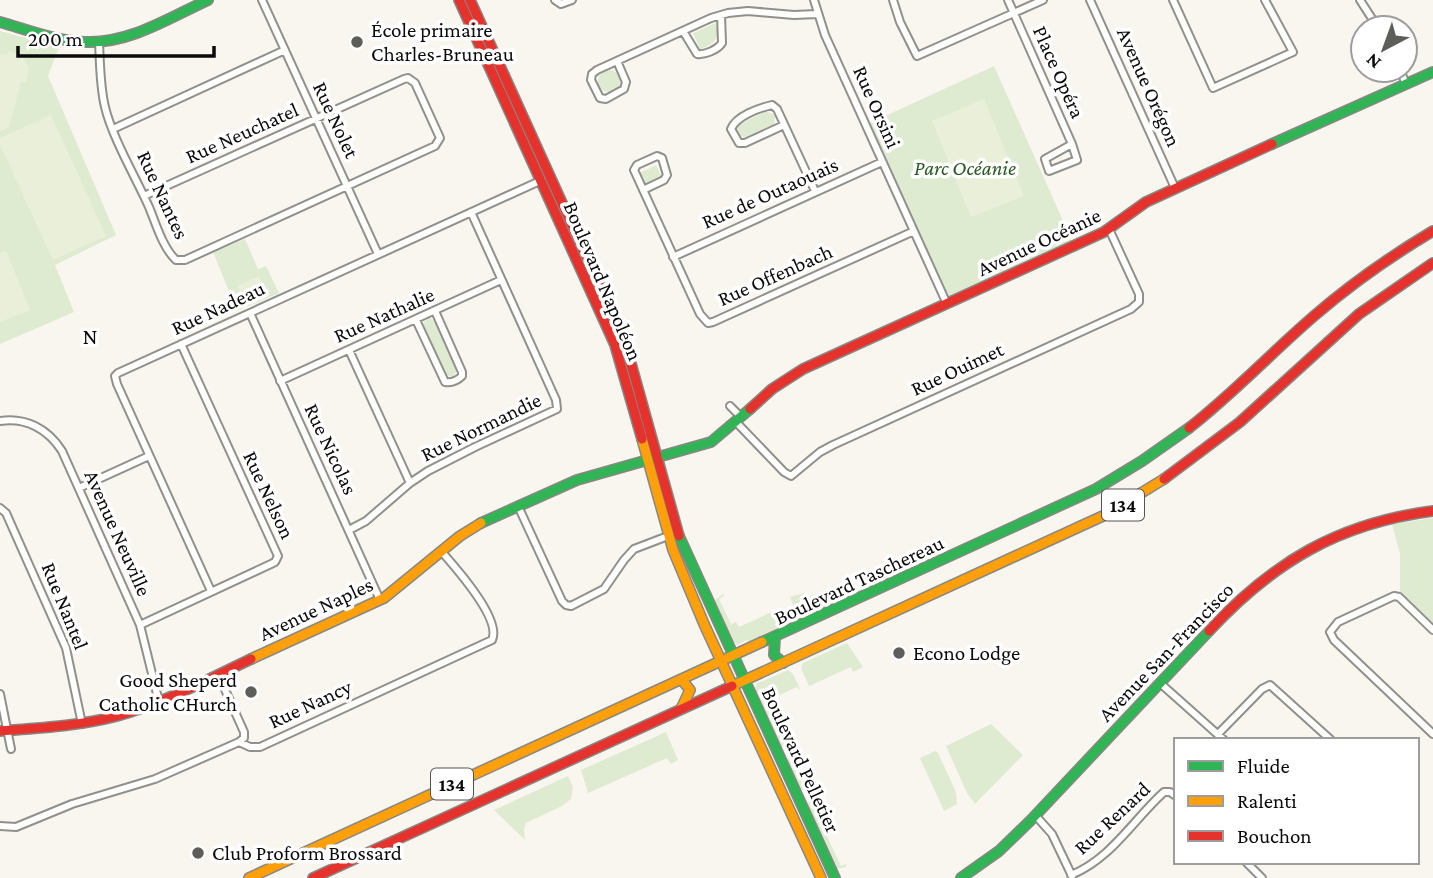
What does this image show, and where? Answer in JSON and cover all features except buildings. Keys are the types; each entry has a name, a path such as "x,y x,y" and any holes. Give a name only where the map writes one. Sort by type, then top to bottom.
{"street":[{"path":"0,22 57,38 99,42 127,36 208,0"},
{"name":"Rue Nolet","path":"262,0 378,254"},
{"path":"555,0 561,4 572,0"},
{"name":"Rue Orsini","path":"814,0 817,14 947,304"},
{"path":"893,0 900,22 917,56 1044,0"},
{"name":"Place Opéra","path":"1008,0 1072,145 1077,160 1049,171 1045,159 1072,145"},
{"name":"Avenue Orégon","path":"1090,0 1175,188"},
{"path":"1173,0 1213,88 1293,52 1265,0"},
{"name":"Boulevard Napoléon","path":"466,2 546,178 615,345 678,535 733,657"},
{"path":"617,61 626,82 624,89 606,100 600,98 591,80 592,74 617,61 721,15 748,11 817,14"},
{"path":"683,31 692,49 696,54 702,55 722,43 721,15"},
{"name":"Rue Nantes","path":"99,42 103,97 113,129 172,257 181,261 347,186"},
{"path":"113,129 285,50"},
{"name":"Rue Neuchatel","path":"144,196 404,79 412,80 438,133 438,144 347,186"},
{"name":"Avenue Océanie","path":"652,460 716,440 766,393 796,373 1109,229 1146,202 1175,188 1406,84"},
{"path":"784,125 745,143 739,143 731,129 737,120 772,106 777,108 815,191"},
{"name":"Rue Offenbach","path":"643,190 664,180 667,175 662,158 657,156 637,165 634,170 673,257 702,319 708,323 914,231"},
{"name":"Rue de Outaouais","path":"673,257 882,162"},
{"name":"Rue Nadeau","path":"211,591 115,376 546,178"},
{"name":"Rue Normandie","path":"349,530 366,522 410,483 449,460 558,409 471,212"},
{"name":"Rue Ouimet","path":"738,419 784,472 791,475 833,445 1131,309 1139,302 1139,294 1109,229"},
{"name":"Boulevard Taschereau","path":"249,878 1068,504 1169,444 1208,413 1349,287 1433,231"},
{"name":"Boulevard Taschereau","path":"313,878 1062,537 1139,496 1231,430 1357,315 1433,263"},
{"name":"Rue Nathalie","path":"280,381 501,280"},
{"path":"416,320 445,382 458,380 462,372 435,311"},
{"name":"Rue Nicolas","path":"250,313 380,600"},
{"name":"Rue Nelson","path":"140,625 275,562 278,556 181,344"},
{"path":"348,350 410,483"},
{"path":"730,406 738,419"},
{"name":"Avenue Neuville","path":"0,421 22,421 46,432 62,451 140,625 159,702"},
{"path":"79,488 149,456"},
{"name":"Boulevard Napoléon","path":"652,460 668,536 694,602 722,662"},
{"name":"Avenue Naples","path":"4,731 82,724 159,702 380,600 477,525 577,480 652,460"},
{"path":"518,506 566,605 571,606 600,592 611,582 634,549 668,536"},
{"name":"Rue Nantel","path":"0,508 10,522 66,648 82,724"},
{"name":"Avenue San-Francisco","path":"961,878 999,851 1035,815 1245,593 1308,551 1367,524 1399,515 1433,511"},
{"name":"Rue Nancy","path":"0,826 16,827 72,804 155,779 239,742 250,747 260,747 492,640 494,630 479,597 441,551"},
{"path":"694,602 705,596"},
{"path":"1433,630 1395,596 1338,622 1331,632 1334,640 1433,734"},
{"path":"775,638 774,655 783,663"},
{"name":"Boulevard Pelletier","path":"733,657 835,878"},
{"name":"Boulevard Pelletier","path":"722,662 821,878"},
{"path":"218,674 244,732 244,738 239,742"},
{"path":"681,710 690,690 682,680"},
{"path":"1160,683 1221,737 1260,691 1270,685 1329,738"},
{"path":"0,694 4,731 10,748"},
{"path":"767,760 779,754"},
{"name":"Rue Renard","path":"1072,876 1103,856 1164,792 1174,795"},
{"path":"1035,815 1052,834 1072,876"},
{"path":"810,855 822,850"},
{"path":"1247,864 1262,878"}],"green space":[{"path":"715,23 717,37 709,46 700,49 693,33"},
{"path":"0,31 59,47 48,76 116,235 55,265 74,312 0,344"},
{"path":"8,51 22,55 29,68 26,82 21,82 9,127 0,132 0,54 7,55"},
{"name":"Parc Océanie","path":"994,66 1072,241 948,296 870,123"},
{"path":"609,70 617,73 620,81 617,89 609,92 601,89 598,81 601,73"},
{"path":"984,99 1024,196 971,217 932,121"},
{"path":"766,111 775,115 774,124 745,137 740,136 737,128 740,124"},
{"path":"51,115 106,236 53,260 0,145 0,138"},
{"path":"656,165 661,176 645,184 640,173"},
{"path":"245,239 258,269 266,266 279,293 237,311 213,252"},
{"path":"6,251 30,310 0,322 0,253"},
{"path":"259,276 263,287 242,296 237,286"},
{"path":"430,318 435,322 457,370 453,377 445,375 423,326"},
{"path":"1433,518 1433,625 1400,594 1400,554 1392,524"},
{"path":"827,590 831,605 798,619 790,597 804,593 806,597"},
{"path":"723,594 719,599 731,624 736,622 739,627 783,607 790,624 737,645 715,600"},
{"path":"847,643 863,667 853,672 851,667 809,686 801,668 803,663"},
{"path":"788,670 793,674 801,691 797,687 771,699 773,706 769,708 785,744 791,742 782,747 755,690 756,684"},
{"path":"991,724 1023,755 975,804 967,793 946,746"},
{"path":"666,732 678,760 671,764 667,758 588,793 581,770"},
{"path":"935,751 956,792 957,804 944,811 920,758"},
{"path":"791,757 805,787 810,786 804,790 799,789 786,760"},
{"path":"568,776 573,787 571,799 526,823 525,840 494,810"},
{"path":"810,800 841,866 846,864 846,867 836,869 807,805"}],"traffic: fast":[{"path":"0,22 63,40 101,42 133,34 208,0"},
{"path":"1272,144 1433,72"},
{"path":"481,523 577,480 711,442 750,409"},
{"path":"762,642 1096,489 1189,428"},
{"path":"679,536 835,878"},
{"path":"961,878 999,851 1030,821 1209,631"},
{"path":"775,637 774,655 783,663"}],"traffic: slow":[{"path":"642,439 673,550 704,624 821,878"},
{"path":"732,686 1105,515 1164,479"},
{"path":"251,659 384,598 460,536 481,523"},
{"path":"249,878 762,642"},
{"path":"681,709 690,690 682,680"}],"traffic: jam":[{"path":"459,0 615,345 642,439"},
{"path":"470,0 625,342 679,536"},
{"path":"750,409 772,389 803,369 1104,232 1146,202 1272,144"},
{"path":"1189,428 1328,304 1433,231"},
{"path":"1164,479 1240,422 1359,314 1433,263"},
{"path":"1209,631 1258,585 1310,550 1367,525 1433,511"},
{"path":"0,731 44,728 117,716 168,698 251,659"},
{"path":"313,878 732,686"}],"place":[{"name":"École primaire Charles-Bruneau","path":"357,42"},
{"name":"Econo Lodge","path":"899,653"},
{"name":"Good Sheperd Catholic CHurch","path":"251,692"},
{"name":"Club Proform Brossard","path":"198,853"}],"district":[{"name":"N","path":"91,336"}]}
